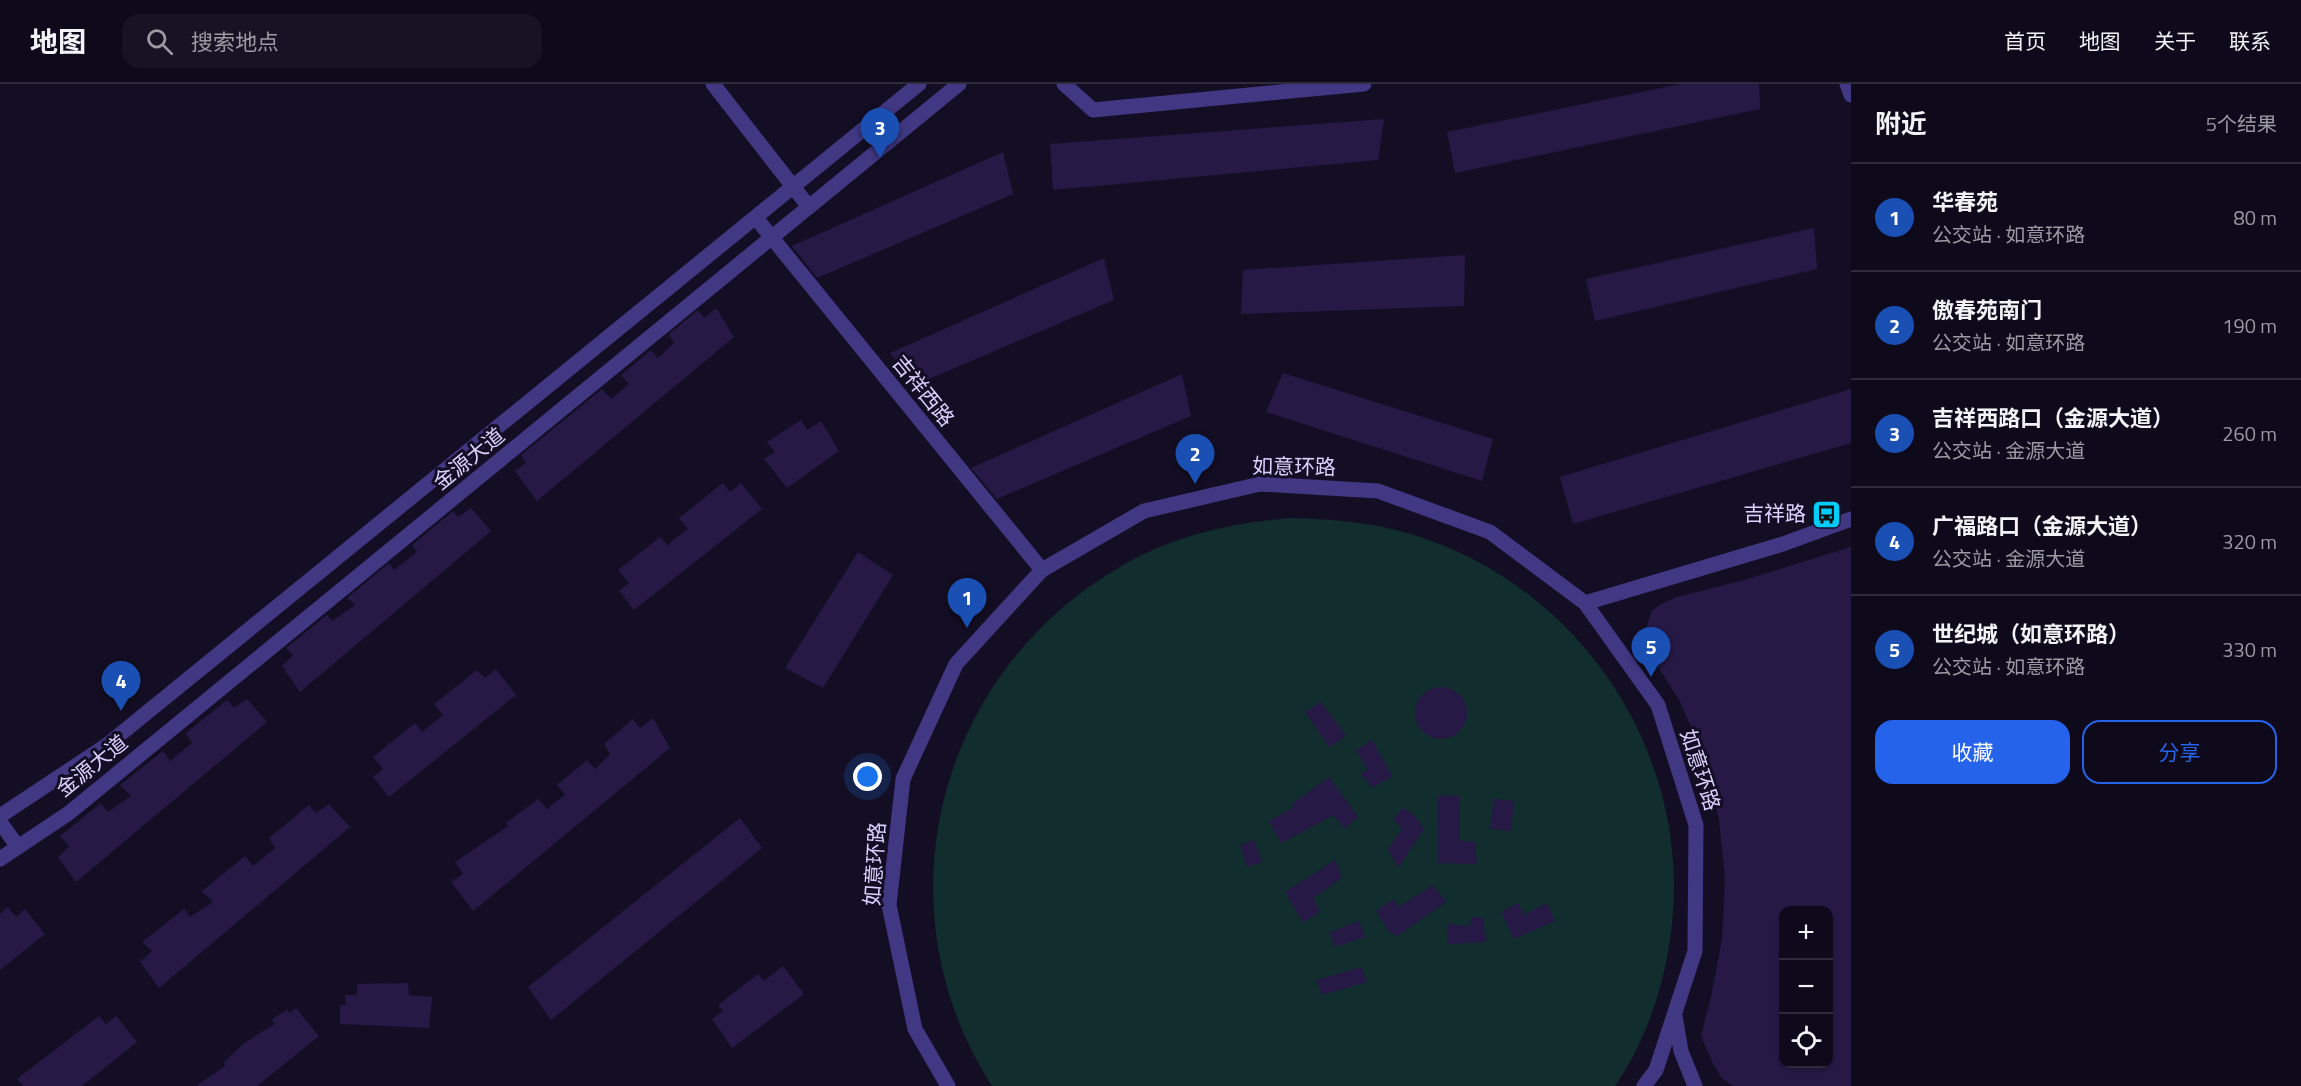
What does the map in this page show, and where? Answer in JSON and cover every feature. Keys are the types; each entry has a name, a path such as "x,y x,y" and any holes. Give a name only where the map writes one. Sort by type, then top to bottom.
{"street":[{"path":"713,84 809,207"},
{"name":"金源大道","path":"0,816 107,745 919,84"},
{"name":"金源大道","path":"0,859 69,813 959,84"},
{"path":"1064,84 1093,110 1364,84"},
{"path":"1847,84 1851,95"},
{"name":"吉祥西路","path":"756,218 1042,570"},
{"name":"如意环路","path":"948,1086 915,1029 889,905 903,779 956,664 1042,570 1144,511 1260,484 1378,491 1490,532 1584,603 1658,705 1696,825 1695,951 1656,1070 1644,1086"},
{"path":"1584,603 1783,544 1851,519"},
{"path":"0,822 18,847"},
{"path":"1674,1013 1681,1051 1695,1086"}],"green space":[{"path":"1291,518 1368,524 1405,532 1442,545 1492,570 1537,601 1577,639 1610,682 1638,729 1658,780 1670,833 1674,889 1673,915 1665,967 1651,1017 1629,1064 1615,1086 992,1086 957,1017 938,946 933,873 943,802 967,734 1004,671 1053,616 1115,570 1135,558 1178,540 1222,528"}],"building":[{"path":"1680,84 1759,84 1760,109 1455,173 1447,132"},
{"path":"1384,119 1378,160 1053,190 1050,144"},
{"path":"1003,152 1013,194 817,278 792,246"},
{"path":"1814,228 1817,269 1595,321 1586,279"},
{"path":"1465,255 1464,306 1241,314 1243,270"},
{"path":"1104,258 1114,300 915,385 890,353"},
{"path":"716,308 734,337 537,501 515,471 526,463 521,455 602,389 611,399 629,384 621,375 651,350 658,358 674,343 669,334 698,310 704,318"},
{"path":"1283,373 1493,439 1482,481 1266,412"},
{"path":"1182,374 1191,416 997,499 971,468"},
{"path":"1851,389 1851,443 1573,524 1560,477"},
{"path":"801,420 807,430 821,421 839,451 787,488 764,459 775,452 767,442"},
{"path":"723,483 730,492 741,483 762,509 634,610 619,591 629,583 618,570 660,537 667,545 688,529 679,518"},
{"path":"471,508 491,531 300,692 282,666 293,655 286,648 327,615 332,621 355,605 347,598 389,563 394,570 417,552 412,545 453,511 458,517"},
{"path":"1851,547 1851,1086 1733,1086 1722,1078 1713,1064 1701,1036 1722,939 1725,879 1719,820 1712,789 1692,729 1679,700 1645,646 1647,625 1652,611 1677,597 1744,580"},
{"path":"858,552 893,575 823,688 785,668"},
{"path":"496,669 516,695 389,797 373,777 383,769 373,757 415,723 422,732 443,715 434,704 477,670 485,678"},
{"path":"1441,687 1455,691 1463,699 1467,713 1463,727 1455,735 1441,739 1427,735 1419,727 1415,713 1419,699 1427,691"},
{"path":"247,699 267,722 76,882 58,857 69,846 60,836 101,803 108,812 131,796 120,785 163,751 170,761 192,743 186,733 227,700 234,708"},
{"path":"1321,702 1346,736 1329,747 1305,712"},
{"path":"653,718 670,748 473,911 451,882 463,874 455,862 508,826 506,823 538,799 547,809 565,795 557,785 587,760 595,769 610,754 604,744 633,719 640,728"},
{"path":"1372,740 1392,776 1372,788 1361,773 1368,770 1356,750"},
{"path":"1329,777 1358,817 1344,829 1334,815 1281,843 1269,821 1294,807 1292,804"},
{"path":"1459,795 1460,841 1475,842 1477,864 1438,863 1437,796"},
{"path":"1494,799 1514,801 1511,831 1490,829"},
{"path":"329,804 350,827 159,988 140,962 152,951 142,942 184,909 190,917 213,902 202,891 245,856 253,866 275,848 269,838 309,805 316,813"},
{"path":"1403,808 1414,815 1424,829 1398,868 1388,849 1402,829 1393,819"},
{"path":"740,818 762,848 551,1020 528,987"},
{"path":"1254,840 1262,862 1247,867 1240,845"},
{"path":"1335,860 1342,878 1313,898 1320,912 1303,922 1285,892"},
{"path":"1433,885 1446,902 1397,936 1389,932 1376,911 1394,899 1399,907"},
{"path":"1518,903 1524,915 1547,903 1555,921 1514,939 1501,912"},
{"path":"8,907 16,917 25,909 45,934 0,970 0,914"},
{"path":"1471,917 1483,917 1486,942 1447,944 1448,924 1470,926"},
{"path":"1359,921 1365,937 1335,947 1330,932"},
{"path":"783,966 804,994 732,1048 712,1019 723,1011 718,1005 758,974 764,981"},
{"path":"1362,967 1367,982 1322,995 1316,980"},
{"path":"408,983 409,995 432,997 429,1028 340,1024 340,1005 346,1005 345,995 357,995 357,984"},
{"path":"296,1008 319,1036 257,1086 196,1086 225,1066 224,1062 244,1043 275,1024 272,1020 287,1009 290,1013"},
{"path":"99,1016 106,1024 116,1016 137,1042 82,1086 23,1086 17,1079"}],"place":[{"name":"吉祥西路口（金源大道）","path":"880,158"},
{"name":"傲春苑南门","path":"1195,484"},
{"name":"吉祥路","path":"1827,514"},
{"name":"华春苑","path":"967,628"},
{"name":"世纪城（如意环路）","path":"1651,677"},
{"name":"广福路口（金源大道）","path":"121,711"}]}
